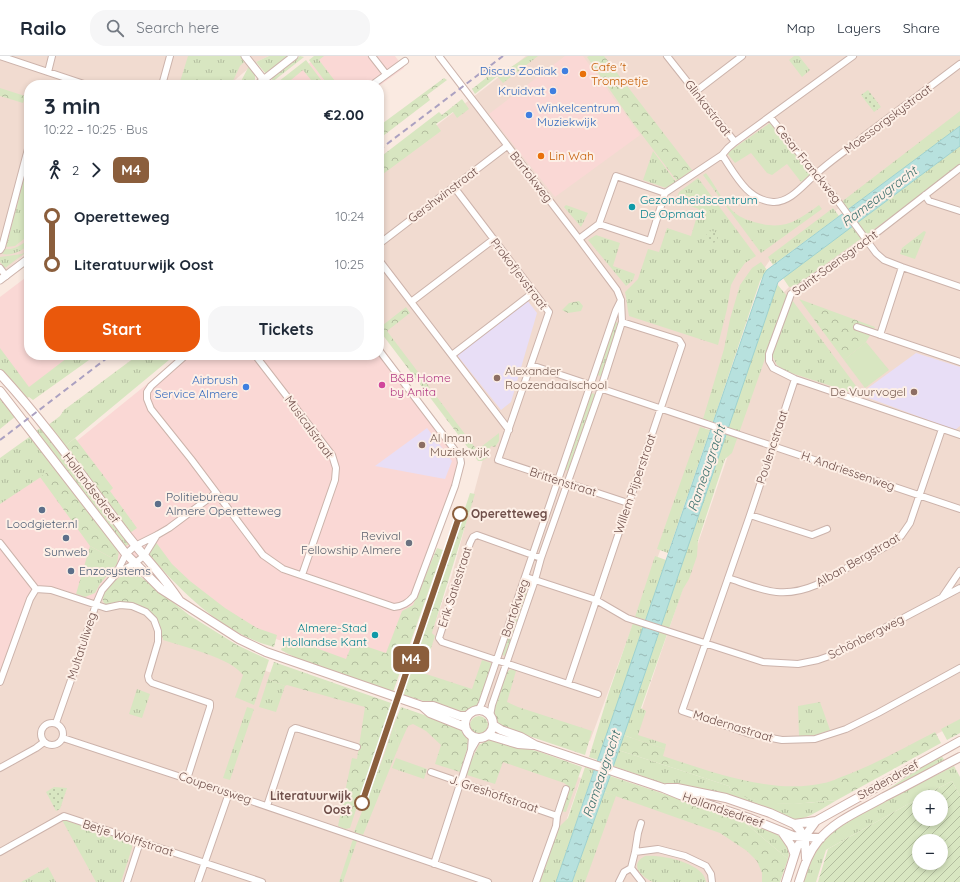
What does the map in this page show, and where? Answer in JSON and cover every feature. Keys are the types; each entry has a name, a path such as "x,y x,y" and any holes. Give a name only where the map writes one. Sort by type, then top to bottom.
{"main road":[{"name":"Hollandsedreef","path":"0,374 46,428 135,546 169,585 180,602"},
{"name":"Hollandsedreef","path":"0,391 126,554 161,589 239,639 266,652 422,706 433,706 460,716 468,716"},
{"name":"Hollandsedreef","path":"422,706 430,713 465,727"},
{"path":"478,710 485,712 490,716 493,725 488,735 485,737 475,737 468,733 465,727 465,722 471,713 478,710"},
{"name":"Hollandsedreef","path":"493,725 501,730 521,737 535,745 663,788 680,796 749,818 782,832"},
{"name":"Hollandsedreef","path":"488,735 518,744 535,745"},
{"name":"Stedendreef","path":"816,821 959,741"},
{"name":"Stedendreef","path":"806,861 821,838 844,820 960,757"},
{"name":"Hollandsedreef","path":"663,788 677,788 726,798 770,813 794,824"},
{"path":"794,824 816,821"},
{"path":"786,882 794,853 803,837 816,821"},
{"path":"794,824 800,830 806,847 806,861 799,882"},
{"path":"782,832 792,836 821,838"},
{"path":"782,832 789,841 794,853"}],"street":[{"path":"0,56 72,80"},
{"path":"48,72 52,56"},
{"path":"163,80 170,56"},
{"path":"245,56 263,80"},
{"path":"267,80 294,56"},
{"path":"372,56 386,74"},
{"name":"Bartokweg","path":"438,56 579,239 617,290 621,300 622,322 601,388 541,558 535,580 492,705 490,716"},
{"name":"Glinkastraat","path":"667,56 735,142 722,155 749,192 762,200 781,202 800,189 816,174"},
{"path":"695,92 742,56"},
{"path":"735,142 770,118 853,56"},
{"path":"378,80 405,61"},
{"name":"Moessorgskystraat","path":"816,174 960,64"},
{"name":"Cesar Franckweg","path":"770,118 846,211 866,241"},
{"name":"Gershwinstraat","path":"384,240 507,146"},
{"path":"599,224 650,241 665,193 722,155"},
{"path":"0,250 24,164"},
{"name":"Saint-Saensgracht","path":"960,168 866,241 791,294 769,354 769,361 773,368 794,379 960,435"},
{"path":"579,239 599,224 616,176 665,193"},
{"name":"Prokofjevstraat","path":"454,187 549,312 498,460"},
{"path":"925,195 929,201 960,211"},
{"path":"412,302 494,239"},
{"path":"866,241 884,260 960,287"},
{"path":"0,268 3,278 24,262"},
{"path":"384,266 509,430"},
{"path":"880,335 902,267"},
{"path":"452,355 534,292"},
{"name":"Bartokweg","path":"478,710 482,703 526,577 532,555 559,480 616,310 621,300"},
{"name":"Willem Pijperstraat","path":"568,684 682,345 678,340 622,322"},
{"path":"857,327 960,362"},
{"path":"180,360 151,386 147,392 147,399 151,409 263,555 283,569 394,607 401,606 409,602 414,596 455,486 461,463 460,456 384,357"},
{"name":"Musicalstraat","path":"259,360 332,455 336,468 335,480 302,575"},
{"path":"531,365 661,408"},
{"name":"Poulencstraat","path":"705,643 750,515 794,379"},
{"name":"H. Andriessenweg","path":"661,408 960,508"},
{"name":"Alban Bergstraat","path":"728,578 765,591 777,593 797,591 816,585 894,542 901,536 910,523 942,429"},
{"name":"Brittenstraat","path":"498,460 628,503"},
{"path":"126,554 135,546 157,535 216,493"},
{"path":"750,515 812,535 827,529"},
{"path":"144,556 157,535"},
{"name":"Erik Satiestraat","path":"497,660 442,642 439,638 470,543 473,537 477,536 532,555"},
{"path":"0,543 36,589 51,590 106,608 120,605 132,606 146,612 154,620 158,631 158,642 148,676 149,680 152,683 210,703 187,778"},
{"name":"Multatuliweg","path":"56,723 96,604 102,590 116,574 126,554"},
{"path":"532,555 541,558"},
{"name":"Multatuliweg","path":"116,574 144,556"},
{"name":"Schönbergweg","path":"942,598 960,570"},
{"path":"526,577 596,600"},
{"name":"Schönbergweg","path":"596,600 627,618 763,662 798,664 818,660 835,654 960,588"},
{"path":"0,682 30,598 36,589"},
{"name":"Madernastraat","path":"705,643 682,711 750,734 782,740 815,739 846,729 960,668"},
{"path":"497,660 598,694"},
{"path":"50,723 56,723 64,732 63,738 60,743 55,746 49,745 44,742 41,737 41,731 44,726 50,723"},
{"path":"267,806 292,730 295,728 357,747"},
{"path":"434,864 475,737"},
{"name":"Couperusweg","path":"63,738 187,778 488,882"},
{"path":"0,768 44,742"},
{"name":"J. Greshoffstraat","path":"431,772 556,816"},
{"path":"536,882 556,826 556,816 566,789"},
{"path":"198,882 229,793"},
{"name":"Betje Wolffstraat","path":"0,852 64,816 262,882"},
{"path":"619,882 624,872 631,868 641,823"},
{"path":"127,882 140,842"},
{"path":"635,852 658,849 684,856 706,866 711,874 712,882"},
{"path":"631,868 642,882"}],"shaded area":[{"path":"0,56 269,56 256,62 235,80 24,80 24,255 0,275"},
{"path":"319,56 395,56 404,68 384,82 384,80 287,80"},
{"path":"526,56 960,56 960,120 772,257 745,297 731,358 590,741 414,682 452,575 483,459 384,332 384,166"},
{"path":"565,56 583,56 640,135 555,197 489,114"},
{"path":"960,158 960,722 844,782 797,795 657,759 632,738 783,293 792,284"},
{"path":"24,279 24,360 78,360 33,395 0,355 0,297"},
{"name":"Alexander Roozendaalschool","path":"527,300 537,313 511,402 501,410 457,355"},
{"name":"De Vuurvogel","path":"916,353 960,367 960,426 955,430 866,397 868,388"},
{"path":"384,354 463,456 460,472 394,678 255,632 189,593 151,551 122,566 90,603 38,585 0,688 0,503 177,360 384,360"},
{"name":"Al Iman Muziekwijk","path":"427,428 452,461 445,479 375,466"},
{"path":"122,566 154,594 260,669 581,778 545,882 0,882 0,688 38,585 90,603"},
{"path":"611,781 741,834 772,869 768,882 576,882"}],"green space":[{"path":"188,56 243,56 246,60 240,66 233,80 181,80"},
{"path":"269,56 290,56 266,74 256,62"},
{"path":"300,56 304,57 275,80 272,80 273,76"},
{"path":"314,56 324,56 319,60 334,80 324,80 309,60"},
{"path":"528,56 538,56 503,83 497,76"},
{"path":"604,56 692,170 677,181 633,123 587,57"},
{"path":"794,56 799,56 810,70 802,77 789,60"},
{"path":"306,60 321,80 311,80 303,70 291,80 280,80"},
{"path":"249,66 255,75 255,80 242,80"},
{"path":"496,70 500,74 475,94 472,89"},
{"path":"444,78 447,80 427,95 430,100 384,135 384,122"},
{"path":"0,88 24,96 24,100 23,103 0,96"},
{"path":"868,90 881,107 874,112 861,95"},
{"path":"462,99 469,109 457,118 453,112 436,124 441,131 384,173 384,154 439,112 442,115"},
{"path":"960,111 960,126 846,211 840,203"},
{"path":"770,123 811,175 801,182 787,164 772,175 767,173 751,153 735,163 727,153"},
{"path":"960,146 960,165 909,204 794,287 789,287 783,278"},
{"path":"653,151 676,182 666,188 643,180"},
{"path":"706,173 723,200 731,209 740,216 752,221 767,225 783,225 797,220 819,205 822,209 761,253 703,175"},
{"path":"698,178 756,256 745,263 731,285 718,345 629,316 625,292 638,279 648,249 659,252 667,228 691,236 699,209 676,201 679,192"},
{"path":"24,179 24,239 15,246 6,247"},
{"path":"566,205 588,213 581,227 564,207"},
{"path":"833,208 839,216 773,265 768,257"},
{"path":"710,231 714,231 718,237 714,243 710,243 706,239 706,235"},
{"path":"924,231 926,232 915,259 900,254 902,248"},
{"path":"596,235 620,243 613,266 635,274 633,280 626,286 588,240"},
{"path":"24,243 24,248 13,254 2,254 5,249 15,248"},
{"path":"24,253 5,268 0,262 0,257"},
{"path":"761,262 767,270 760,281 713,422 703,419 724,349 730,319 740,285 752,268"},
{"path":"777,284 787,296 732,453 725,459 698,541 697,556 689,579 683,589 641,708 646,711 638,735 666,744 665,749 623,735"},
{"path":"799,299 875,327 866,342 844,360"},
{"path":"792,300 856,386 856,394 785,371 777,365 772,355"},
{"path":"579,301 583,306 581,311 568,313 562,310 569,303"},
{"path":"406,307 410,313 387,331 477,450 499,433 499,441 495,447 491,446 488,453 490,456 482,461 478,461 384,337 384,324"},
{"path":"615,322 619,323 601,376 597,375"},
{"path":"866,342 889,370 865,388 844,360"},
{"path":"0,348 29,387 64,360 89,360 33,400 29,397 27,398 0,369"},
{"path":"131,360 169,360 64,447 47,426 60,416 64,410"},
{"path":"591,393 595,394 568,471 565,469"},
{"path":"0,396 16,416 0,429"},
{"path":"42,427 129,542 128,545 125,546 34,432"},
{"path":"700,427 710,430 668,553 657,549"},
{"path":"32,435 56,467 0,504 0,458"},
{"path":"75,438 113,488 110,491 137,528 130,533 64,447"},
{"path":"56,467 119,551 112,558 90,546 40,477"},
{"path":"470,493 475,494 432,633 435,636 423,673 472,689 482,660 491,663 492,667 488,681 479,703 468,711 460,712 404,695"},
{"path":"155,541 172,564 190,581 225,608 257,628 277,635 274,647 236,632 219,621 187,595 145,551"},
{"path":"90,546 112,558 119,551 117,564 100,584 95,593 85,597 76,594"},
{"path":"437,548 443,550 393,692 298,659 281,650 286,637 346,659 353,642 386,653 402,611 413,605"},
{"path":"655,556 666,560 646,620 635,617"},
{"path":"128,572 136,573 189,615 237,645 269,660 254,705 235,697 243,675 237,669 218,658 163,640 159,626 155,619 150,613 139,605 131,603 105,604 103,596 106,591 115,581"},
{"path":"527,583 531,584 505,656 501,654"},
{"path":"633,623 644,626 598,760 589,757 609,692"},
{"path":"407,661 415,663 404,695 397,693"},
{"path":"274,662 391,703 350,828 345,829 338,826 352,758 357,759 365,707 287,685 285,686 268,679"},
{"path":"511,669 516,671 507,702 592,731 585,755 502,727 496,720 493,709 507,672"},
{"path":"268,679 285,686 276,712 259,707"},
{"path":"137,689 150,694 142,718 129,714"},
{"path":"820,702 830,730 815,735 799,736 798,706"},
{"path":"247,707 254,709 230,780 223,778"},
{"path":"401,707 462,728 468,739 467,749 460,772 435,764 441,745 426,731 413,724 408,726 399,746 394,724"},
{"path":"479,716 485,719 488,725 485,731 479,734 473,731 470,725 473,719"},
{"path":"960,719 960,733 947,740 941,729"},
{"path":"394,724 399,746 363,835 354,832 384,755"},
{"path":"935,732 941,743 837,800 794,804 765,803 742,796 731,791 729,786 618,750 623,735 665,749 663,756 722,775 763,784 804,786 829,782 856,771 879,761"},
{"path":"490,739 540,752 582,767 566,812 561,811 568,786 564,783 503,762 495,784 467,775 469,765 479,745"},
{"path":"618,750 729,786 731,791 758,800 783,803 808,803 837,800 808,816 791,819 668,785 613,766"},
{"path":"941,755 945,761 878,796 933,759"},
{"path":"396,758 427,769 424,779 392,768"},
{"path":"954,766 960,777 960,796 952,781 935,790 912,790 912,802 826,850 816,882 803,882 810,860 816,850 827,837 845,822"},
{"path":"585,767 594,770 556,882 540,882 559,827 568,818"},
{"path":"610,776 737,818 744,822 788,859 780,882 762,882 762,873 757,861 747,851 720,833 604,792"},
{"path":"952,781 960,796 960,882 818,882 828,849 912,802 912,826 948,826 948,790 935,790"},
{"path":"54,787 67,788 60,809 56,811 46,792"},
{"path":"604,792 616,796 585,882 572,882"},
{"path":"62,820 132,843 132,848 121,882 96,882"},
{"path":"744,822 768,830 782,838 789,851 788,859"},
{"path":"353,839 357,841 343,882 339,882"},
{"path":"645,856 671,858 681,861 690,865 704,875 706,882 653,882 641,874 637,867 640,859"},
{"path":"48,867 56,882 21,882"}],"water":[{"name":"Rameaugracht","path":"960,126 960,146 778,282 610,776 572,882 556,882 764,274 767,270"}],"railway":[{"path":"384,146 503,56"},
{"path":"0,440 104,360"}],"bus line":[{"name":"M4","path":"362,803 460,514"}],"place":[{"name":"Discus Zodiak","path":"565,71"},
{"name":"Cafe 't Trompetje","path":"583,74"},
{"name":"Kruidvat","path":"553,91"},
{"name":"Winkelcentrum Muziekwijk","path":"529,115"},
{"name":"Lin Wah","path":"541,156"},
{"name":"Gezondheidscentrum De Opmaat","path":"632,207"},
{"name":"Alexander Roozendaalschool","path":"497,378"},
{"name":"B&B Home by Anita","path":"382,385"},
{"name":"Airbrush Service Almere","path":"246,387"},
{"name":"De Vuurvogel","path":"914,392"},
{"name":"Al Iman Muziekwijk","path":"422,445"},
{"name":"Politiebureau Almere Operetteweg","path":"158,504"},
{"name":"Loodgieter.nl","path":"42,510"},
{"name":"Operetteweg","path":"460,514"},
{"name":"Sunweb","path":"66,538"},
{"name":"Revival Fellowship Almere","path":"409,543"},
{"name":"Enzosystems","path":"71,571"},
{"name":"Almere-Stad Hollandse Kant","path":"375,635"},
{"name":"Literatuurwijk Oost","path":"362,803"}]}
